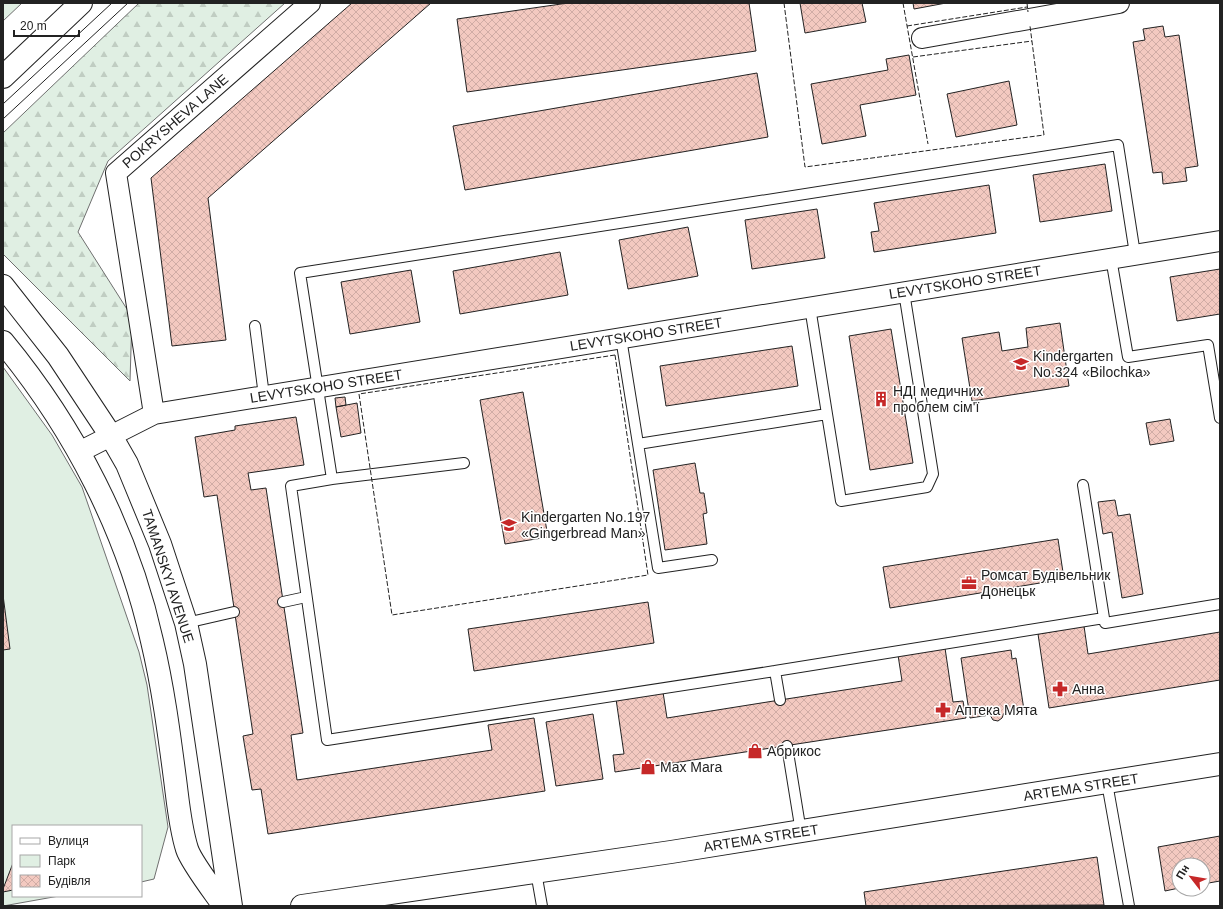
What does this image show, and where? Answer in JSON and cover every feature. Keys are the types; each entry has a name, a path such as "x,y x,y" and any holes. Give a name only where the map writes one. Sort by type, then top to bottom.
{"street":[{"path":"3,77 81,3"},
{"name":"POKRYSHEVA LANE","path":"154,414 116,173 310,3"},
{"path":"922,38 1119,3"},
{"name":"LEVYTSKOHO STREET","path":"79,452 154,414 1220,241"},
{"name":"TAMANSKYI AVENUE","path":"3,286 58,356 111,436 127,464 160,544 186,623 195,664 231,906"},
{"path":"3,342 45,398 79,452 106,504 122,544 139,593 152,641 187,851 224,906"},
{"name":"ARTEMA STREET","path":"302,906 802,832 1220,764"}],"lane":[{"path":"332,480 300,273 1118,145 1135,254"},
{"path":"1111,258 1128,357 1208,345 1220,418"},
{"path":"810,307 841,501 926,487 933,474 904,292"},
{"path":"255,326 264,396"},
{"path":"621,338 658,568 712,560"},
{"path":"638,444 827,414"},
{"path":"464,462 291,486 326,740 775,672 1104,618"},
{"path":"1083,485 1105,623 1220,604"},
{"path":"283,602 306,596"},
{"path":"186,623 234,612"},
{"path":"775,672 780,700"},
{"path":"787,746 802,832"},
{"path":"1107,783 1128,906"},
{"path":"536,872 542,906"}],"green space":[{"path":"3,3 22,3 3,21"},
{"path":"139,3 285,3 108,161 78,232 132,317 130,381 3,254 3,133"},
{"path":"3,367 52,435 82,487 139,652 147,685 168,827 154,879 142,882 142,825 12,825 12,897 53,897 3,906"}],"building":[{"path":"352,3 431,3 208,198 226,340 172,346 151,178"},
{"path":"568,3 749,3 756,51 467,92 457,19"},
{"path":"800,3 862,3 866,22 805,33"},
{"path":"913,3 946,3 914,9"},
{"path":"1163,26 1165,37 1179,35 1198,166 1185,168 1187,181 1163,184 1162,172 1153,173 1133,42 1145,40 1143,29"},
{"path":"909,55 916,95 860,105 866,136 822,144 811,84 888,70 886,59"},
{"path":"757,73 768,137 465,190 453,126"},
{"path":"1009,81 1017,125 956,137 947,94"},
{"path":"1105,164 1112,211 1040,222 1033,175"},
{"path":"989,185 996,233 874,252 871,232 879,231 874,203"},
{"path":"817,209 825,258 752,269 745,220"},
{"path":"688,227 698,276 628,289 619,240"},
{"path":"560,252 568,295 460,314 453,271"},
{"path":"1220,269 1220,314 1177,321 1170,277"},
{"path":"411,270 420,322 350,334 341,282"},
{"path":"1060,323 1069,386 972,401 962,338 999,332 1002,351 1028,347 1026,328"},
{"name":"НДІ медичних проблем сім'ї","path":"891,329 913,463 870,470 849,336"},
{"path":"792,346 798,386 666,406 660,366"},
{"path":"523,392 548,537 505,544 480,400"},
{"path":"345,397 346,405 336,407 335,398"},
{"path":"357,403 361,433 341,437 336,407"},
{"path":"296,417 304,465 248,473 251,490 266,488 303,733 291,735 297,780 492,750 488,725 534,718 545,791 268,834 261,789 252,790 243,736 253,734 217,495 204,497 195,437 235,430 235,426"},
{"path":"1170,419 1174,441 1150,445 1146,423"},
{"path":"695,463 700,493 704,493 707,513 703,514 707,544 665,550 653,470"},
{"path":"1115,500 1118,516 1130,514 1143,594 1122,598 1112,532 1103,534 1098,502"},
{"path":"1058,539 1064,579 890,608 883,567"},
{"path":"3,595 10,649 3,650"},
{"path":"648,602 654,643 474,671 468,629"},
{"path":"1084,626 1088,654 1220,632 1220,680 1049,708 1038,634"},
{"path":"945,648 953,702 963,701 966,718 615,772 613,755 624,754 616,699 663,692 667,718 902,681 898,655"},
{"path":"1011,650 1012,659 1016,658 1024,710 1004,713 1002,718 998,721 993,720 990,715 970,718 961,658"},
{"path":"593,714 603,779 556,786 546,722"},
{"path":"1220,836 1220,881 1211,883 1211,857 1171,857 1171,890 1165,891 1158,847"},
{"path":"1097,857 1104,905 866,906 864,892"},
{"path":"12,866 12,890 3,892"}],"tram line":[{"path":"3,104 112,3"},
{"path":"3,119 128,3"}],"fence":[{"path":"784,3 805,167 1044,135 1030,26"},
{"path":"903,3 928,144"},
{"path":"1027,3 1028,12"},
{"path":"907,26 1027,7"},
{"path":"913,57 1032,41"},
{"path":"615,355 648,575 392,615 359,394 615,355"}],"place":[{"name":"Kindergarten No.324 «Bilochka»","path":"1021,364"},
{"name":"НДІ медичних проблем сім'ї","path":"881,399"},
{"name":"Kindergarten No.197 «Gingerbread Man»","path":"509,525"},
{"name":"Ромсат Будівельник Донецьк","path":"969,583"},
{"name":"Анна","path":"1060,689"},
{"name":"Аптека Мята","path":"943,710"},
{"name":"Абрикос","path":"755,751"},
{"name":"Max Mara","path":"648,767"}]}
